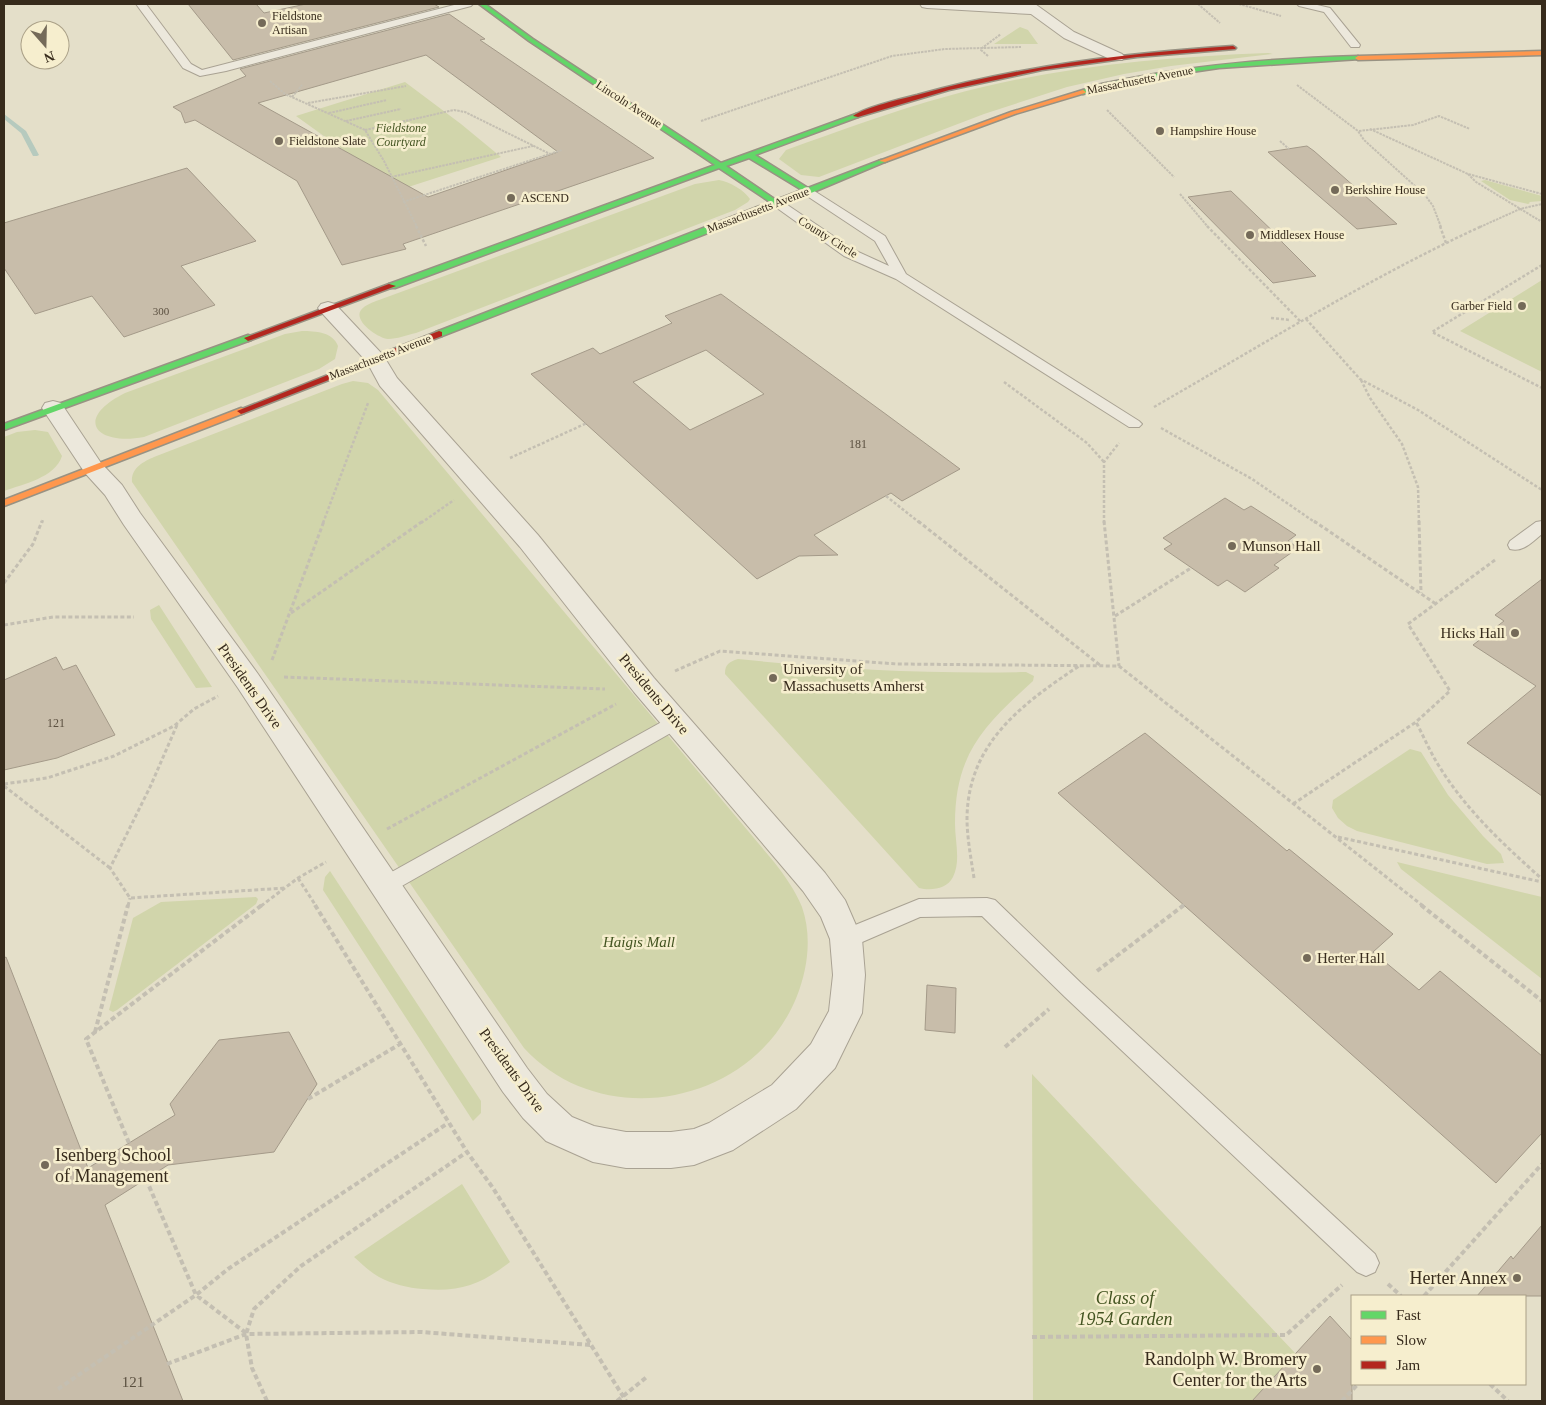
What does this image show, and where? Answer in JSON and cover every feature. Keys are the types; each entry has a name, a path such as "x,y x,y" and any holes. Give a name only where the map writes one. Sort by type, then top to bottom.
{"main road":[{"name":"Lincoln Avenue","path":"486,4 537,44 776,203"},
{"path":"1336,45 1360,44"},
{"name":"Massachusetts Avenue","path":"4,426 750,154 856,116 925,94 1075,62 1247,47"},
{"name":"Massachusetts Avenue","path":"4,503 924,145 1030,107 1087,90 1147,76 1235,64 1298,59 1542,53"},
{"path":"750,154 808,191"}],"street":[{"path":"927,4 1031,7 1069,35 1117,57"},
{"path":"1069,35 1076,52 1075,62"},
{"name":"Presidents Drive","path":"53,408 93,468 114,490 132,519 248,681 515,1080 535,1106 559,1129 593,1144 626,1150 694,1147 720,1138 784,1097 822,1056 845,1013 849,975 846,939 834,910 814,882 644,685 529,541 388,381 376,359 328,308"}],"lane":[{"path":"141,4 186,66 200,73 230,67 468,4"},
{"path":"1302,4 1326,10 1360,44"},
{"name":"County Circle","path":"808,191 880,239 901,276"},
{"name":"County Circle","path":"776,203 849,252 901,276"},
{"path":"901,276 1137,420"},
{"path":"1516,545 1542,526"},
{"path":"386,885 676,721"},
{"path":"846,939 919,908 987,907 1080,997 1366,1262"}],"path":[{"path":"1198,4 1223,26"},
{"path":"1239,4 1286,19"},
{"path":"982,48 1002,34"},
{"path":"698,122 892,56 945,49 1027,47"},
{"path":"982,48 981,50 988,56"},
{"path":"268,79 285,94 365,130 372,138 427,249"},
{"path":"1295,84 1358,131 1364,140 1410,181 1433,206 1446,243"},
{"path":"292,97 302,85"},
{"path":"307,104 370,91 406,86"},
{"path":"328,113 387,100"},
{"path":"1103,106 1174,177"},
{"path":"346,121 401,108"},
{"path":"365,130 454,110 464,112 550,154"},
{"path":"1358,131 1413,125 1439,116 1470,129"},
{"path":"1370,130 1468,174 1542,194"},
{"path":"1280,141 1289,149"},
{"path":"391,177 533,146"},
{"path":"403,202 562,150"},
{"path":"1468,174 1476,182 1542,222"},
{"path":"1180,194 1200,219 1301,322"},
{"path":"1119,666 1104,518 1104,462 1137,420 1176,392 1446,243 1520,209 1542,204"},
{"path":"1542,265 1432,332 1542,388"},
{"path":"1270,318 1290,320"},
{"path":"1306,319 1360,380 1370,398 1402,444 1418,486 1421,594"},
{"path":"1360,380 1418,410 1542,490"},
{"path":"1004,382 1086,443 1104,462"},
{"path":"270,664 371,395"},
{"path":"1137,420 1252,479 1436,604"},
{"path":"510,458 587,423"},
{"path":"886,496 1102,666"},
{"path":"290,614 456,499"},
{"path":"4,584 33,544 43,518"},
{"path":"1293,804 1416,722 1450,691 1408,624 1516,545"},
{"path":"1115,616 1191,568"},
{"path":"4,625 53,617 134,617"},
{"path":"673,672 720,651 898,664 1119,666 1542,1001"},
{"path":"978,906 967,816 971,784 982,753 996,731 1019,709 1046,687 1079,666"},
{"path":"280,676 610,689"},
{"path":"4,785 49,777 98,762 176,725 191,710 218,696"},
{"path":"385,830 623,698"},
{"path":"1416,722 1439,766 1474,813 1502,844 1542,881"},
{"path":"110,868 151,785 176,725"},
{"path":"4,785 110,868 130,898 95,1033"},
{"path":"1334,837 1542,881"},
{"path":"129,1143 86,1039 298,878 326,862"},
{"path":"298,878 448,1122 493,1188 625,1399"},
{"path":"130,898 286,888"},
{"path":"308,1099 400,1044"},
{"path":"58,1389 196,1295 228,1269 448,1122"},
{"path":"267,1401 252,1368 246,1334 254,1309 301,1266 467,1152"},
{"path":"1425,1295 1542,1164"},
{"path":"146,1179 196,1295 246,1334"},
{"path":"1032,1337 1286,1336 1366,1262"},
{"path":"167,1364 246,1334 421,1332 592,1345"},
{"path":"618,1401 625,1399 648,1376"},
{"path":"1342,1401 1357,1385"},
{"path":"1491,1385 1508,1401"}],"green space":[{"path":"1020,27 1028,30 1038,44 994,44"},
{"path":"1273,54 1171,66 1067,87 984,114 819,177 801,175 779,159 786,150 927,102 987,86 1106,65 1187,57"},
{"name":"Fieldstone Courtyard","path":"405,82 501,157 399,190 296,116"},
{"path":"719,180 740,190 750,199 748,202 735,210 416,333 395,338 384,338 373,332 360,319 359,314 361,310 374,302 695,184"},
{"path":"1485,180 1542,196 1542,201 1529,202 1528,204 1510,200 1481,181"},
{"name":"Garber Field","path":"1542,280 1542,372 1460,331"},
{"path":"302,331 318,332 328,335 336,341 338,346 335,359 319,369 144,437 113,438 103,434 97,428 96,421 99,412 125,393 285,334"},
{"name":"Haigis Mall","path":"353,381 368,383 378,390 774,862 796,895 805,918 808,941 804,974 797,996 776,1033 747,1062 713,1083 674,1095 634,1098 594,1091 557,1075 524,1048 132,482 133,473 136,469 142,463 154,457"},
{"path":"35,430 48,432 62,456 58,464 46,475 4,491 4,437 17,432"},
{"path":"159,605 212,687 196,688 151,619 150,610"},
{"path":"738,659 882,670 1026,672 1034,676 1033,681 987,727 967,759 960,778 956,799 957,864 953,877 947,884 938,888 919,888 725,674 728,664"},
{"path":"1410,749 1421,752 1448,795 1501,854 1504,863 1487,864 1357,831 1347,826 1338,818 1332,808 1333,800"},
{"path":"1397,862 1542,897 1542,979 1401,869"},
{"path":"330,871 481,1101 481,1113 473,1121 323,890 325,877"},
{"path":"256,897 258,899 256,904 117,1010 113,1012 109,1010 133,918 161,902"},
{"name":"Class of 1954 Garden","path":"1032,1074 1296,1354 1252,1401 1033,1401"},
{"path":"462,1184 510,1262 499,1270 479,1281 459,1288 423,1289 400,1285 384,1279 372,1273 354,1257"}],"building":[{"path":"188,4 256,4 264,13 306,4 434,4 439,7 233,60"},
{"name":"Fieldstone Slate","path":"449,14 485,39 480,40 654,158 403,244 406,249 342,265 297,181 195,120 185,123 181,112 173,107 246,76 240,69","holes":["426,55 558,152 428,197 258,103"]},
{"name":"Berkshire House","path":"1307,146 1397,224 1357,229 1268,152"},
{"path":"187,168 256,241 181,266 215,305 124,337 92,296 35,314 4,268 4,223"},
{"name":"Middlesex House","path":"1231,191 1316,276 1273,283 1188,197"},
{"path":"721,294 960,469 902,501 891,493 814,535 838,555 799,556 757,579 531,374 593,348 600,354 672,323 665,316","holes":["706,350 764,394 690,430 633,382"]},
{"name":"Munson Hall","path":"1225,498 1244,510 1251,506 1296,535 1288,541 1298,548 1274,565 1279,568 1245,592 1227,580 1218,586 1164,549 1172,544 1163,538"},
{"path":"1542,579 1542,796 1467,743 1536,686 1473,645 1504,621 1495,615"},
{"path":"56,657 63,670 76,665 115,735 57,758 4,770 4,680"},
{"name":"Herter Hall","path":"1145,733 1287,851 1289,849 1393,934 1373,952 1419,990 1440,971 1542,1056 1542,1133 1496,1183 1058,793"},
{"name":"Isenberg School of Management","path":"6,957 88,1168 175,1115 170,1104 219,1040 289,1032 317,1084 274,1152 168,1165 105,1205 183,1401 4,1401 4,958"},
{"path":"927,985 956,988 955,1033 925,1030"},
{"name":"Herter Annex","path":"1542,1225 1542,1296 1478,1295 1511,1256 1513,1259"},
{"name":"Randolph W. Bromery Center for the Arts","path":"1330,1316 1351,1339 1352,1401 1252,1401"}],"waterway":[{"path":"4,116 24,132 35,155"}],"traffic: fast":[{"path":"482,4 531,40 776,203"},
{"path":"1083,92 1151,76 1219,66 1358,58"},
{"path":"392,286 856,116"},
{"path":"750,155 808,191"},
{"path":"439,334 883,161"},
{"path":"4,427 248,338"}],"traffic: slow":[{"path":"1358,58 1542,53"},
{"path":"883,161 1013,113 1083,92"},
{"path":"4,503 241,411"}],"traffic: jam":[{"path":"856,116 948,88 1042,68 1137,56 1233,48"},
{"path":"248,338 392,286"},
{"path":"241,411 439,334"}],"place":[{"name":"Fieldstone Artisan","path":"262,23"},
{"name":"Hampshire House","path":"1160,131"},
{"name":"Fieldstone Slate","path":"279,141"},
{"name":"Berkshire House","path":"1335,190"},
{"name":"ASCEND","path":"511,198"},
{"name":"Middlesex House","path":"1250,235"},
{"name":"Garber Field","path":"1522,306"},
{"name":"Munson Hall","path":"1232,546"},
{"name":"Hicks Hall","path":"1515,633"},
{"name":"University of Massachusetts Amherst","path":"773,678"},
{"name":"Herter Hall","path":"1307,958"},
{"name":"Isenberg School of Management","path":"45,1165"},
{"name":"Herter Annex","path":"1517,1278"},
{"name":"Randolph W. Bromery Center for the Arts","path":"1317,1369"}]}
